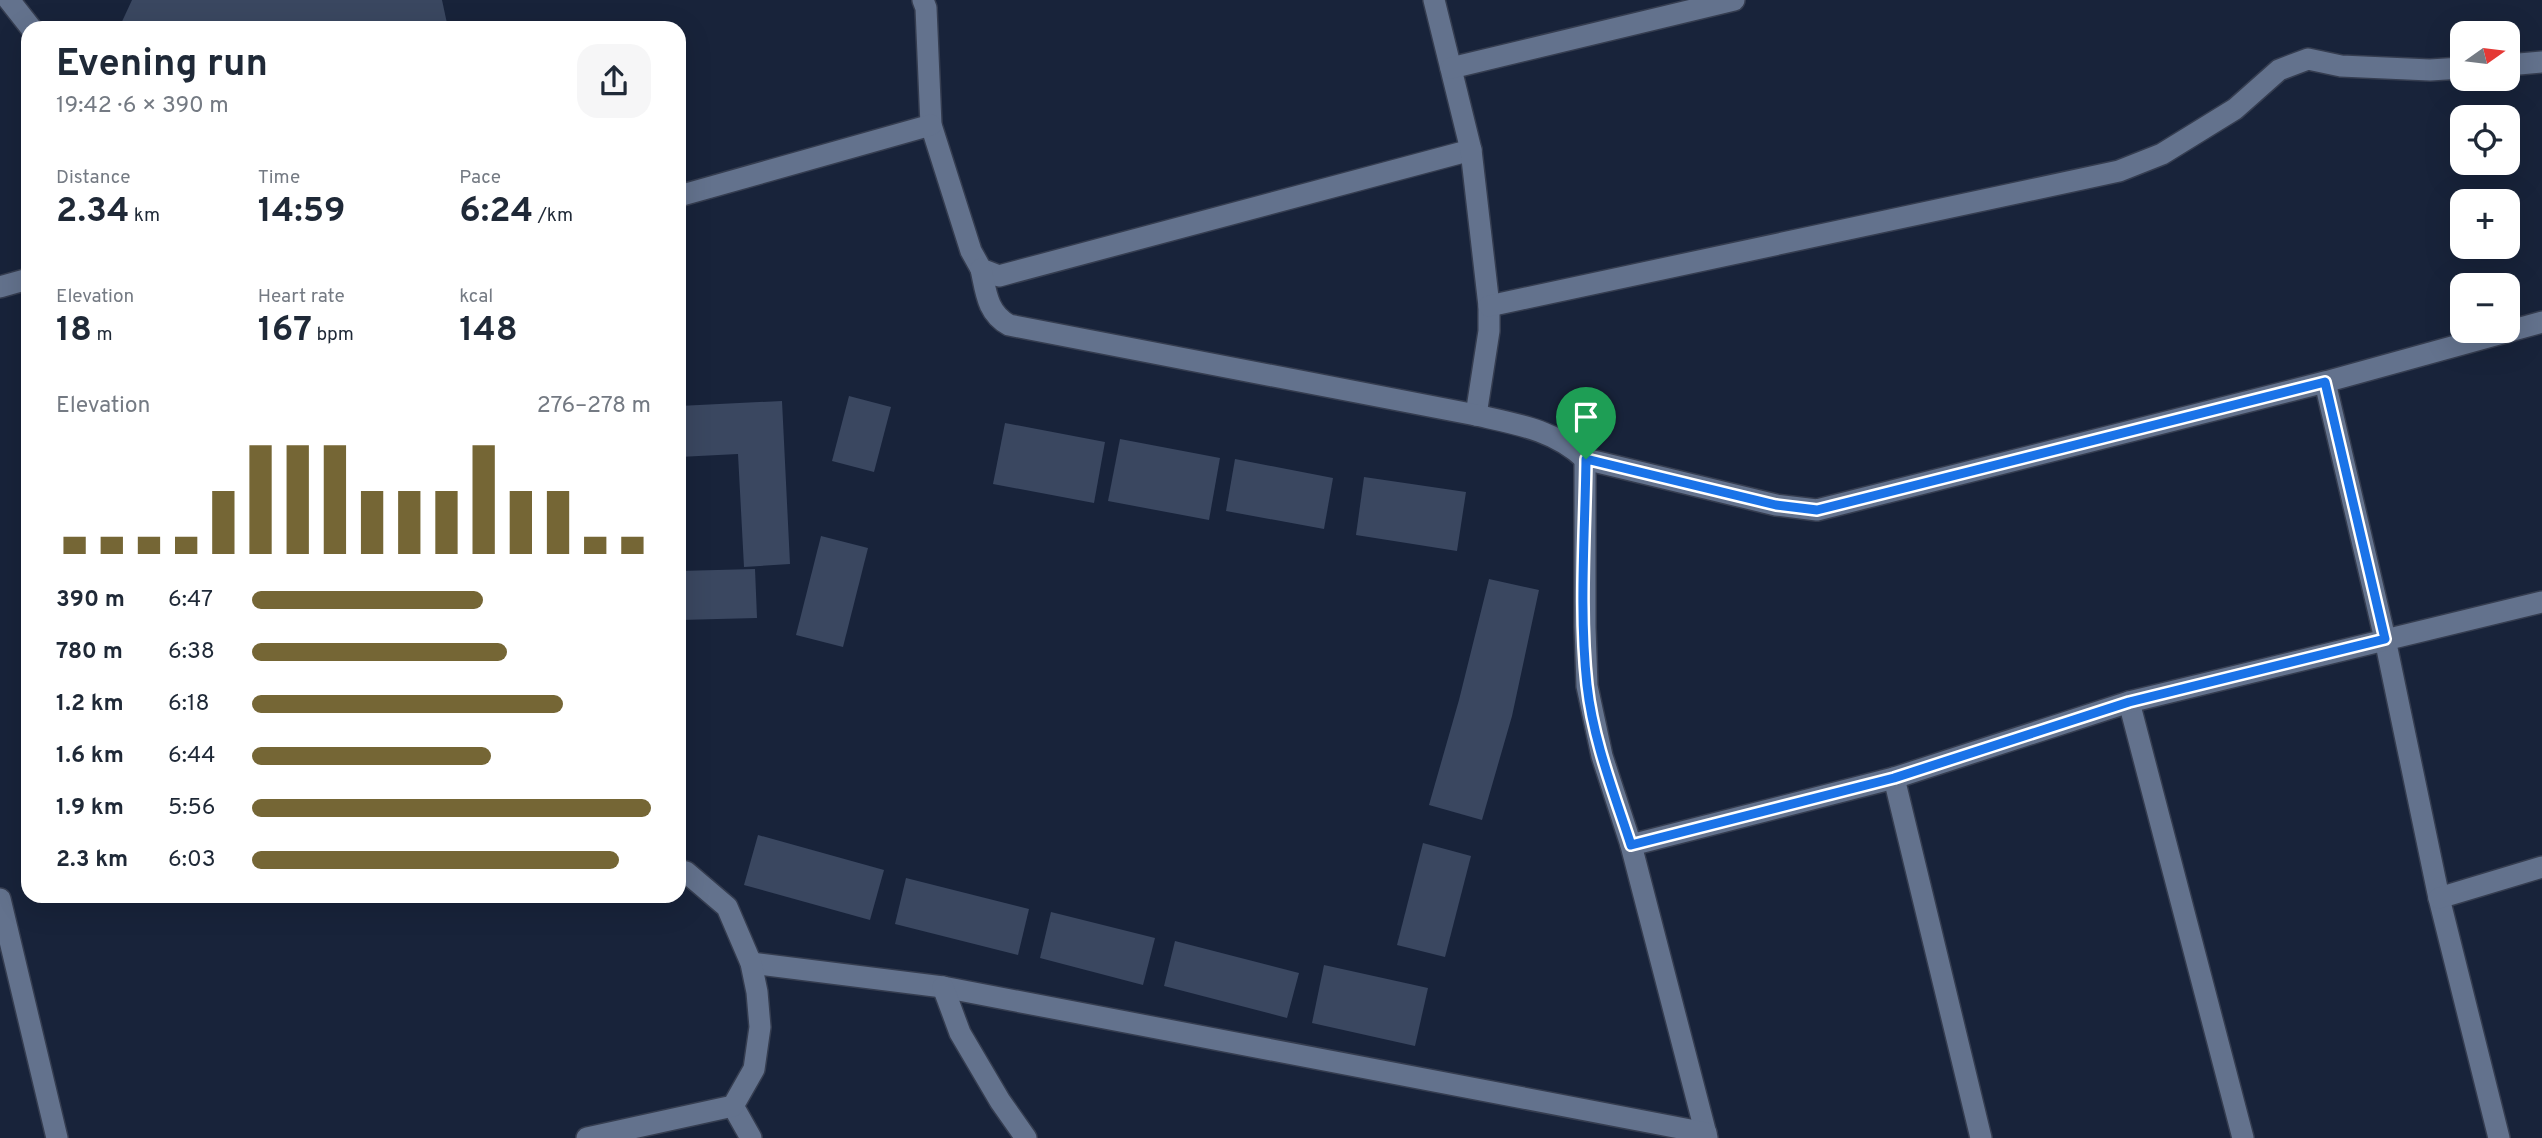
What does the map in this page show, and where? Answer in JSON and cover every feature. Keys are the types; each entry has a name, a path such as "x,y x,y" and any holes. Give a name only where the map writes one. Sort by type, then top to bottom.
{"street":[{"path":"9,0 26,21"},
{"path":"923,0 926,8 931,125 971,251 981,270 989,306 999,319 1009,325 1476,415 1545,431 1572,446 1586,459 1776,505 1817,510 2325,382 2542,322"},
{"path":"1434,0 1471,150 1489,306 1488,342 1476,415"},
{"path":"1451,68 1734,0"},
{"path":"1489,306 2119,171 2162,154 2235,109 2279,70 2308,59 2341,66 2450,69"},
{"path":"2520,64 2542,62"},
{"path":"686,194 931,125"},
{"path":"981,270 999,276 1471,150"},
{"path":"0,288 21,281"},
{"path":"2325,382 2385,639 2439,898 2499,1138"},
{"path":"751,963 943,987 1707,1135 1631,845 1602,756 1587,686 1586,459"},
{"path":"1631,845 1894,778 2129,702 2542,602"},
{"path":"2129,702 2243,1138"},
{"path":"1894,778 1980,1138"},
{"path":"2439,898 2542,867"},
{"path":"587,1138 733,1106 754,1069 760,1027 751,963 727,907 686,872"},
{"path":"0,899 57,1138"},
{"path":"943,987 960,1032 1000,1101 1026,1138"},
{"path":"733,1106 751,1138"}],"building":[{"path":"132,0 442,0 446,21 122,21"},
{"path":"849,396 891,407 874,472 832,461"},
{"path":"782,401 790,564 744,567 738,454 686,457 686,406"},
{"path":"1005,423 1105,442 1094,503 993,484"},
{"path":"1120,439 1220,458 1209,520 1108,501"},
{"path":"1235,459 1333,478 1324,529 1226,511"},
{"path":"1364,477 1466,492 1457,551 1356,535"},
{"path":"821,536 868,548 843,647 796,635"},
{"path":"755,569 757,618 686,620 686,571"},
{"path":"1489,579 1539,590 1512,716 1482,820 1429,805"},
{"path":"758,835 884,870 870,920 744,885"},
{"path":"1423,843 1471,856 1445,957 1397,945"},
{"path":"906,878 1029,909 1018,955 895,924"},
{"path":"1051,912 1155,938 1143,985 1040,958"},
{"path":"1175,941 1299,973 1287,1018 1164,986"},
{"path":"1324,965 1428,988 1415,1046 1312,1023"}],"route":[{"path":"2325,382 2385,639 2129,702 1894,778 1631,845 1602,756 1587,686 1586,459 1776,505 1817,510 2325,382"}]}
